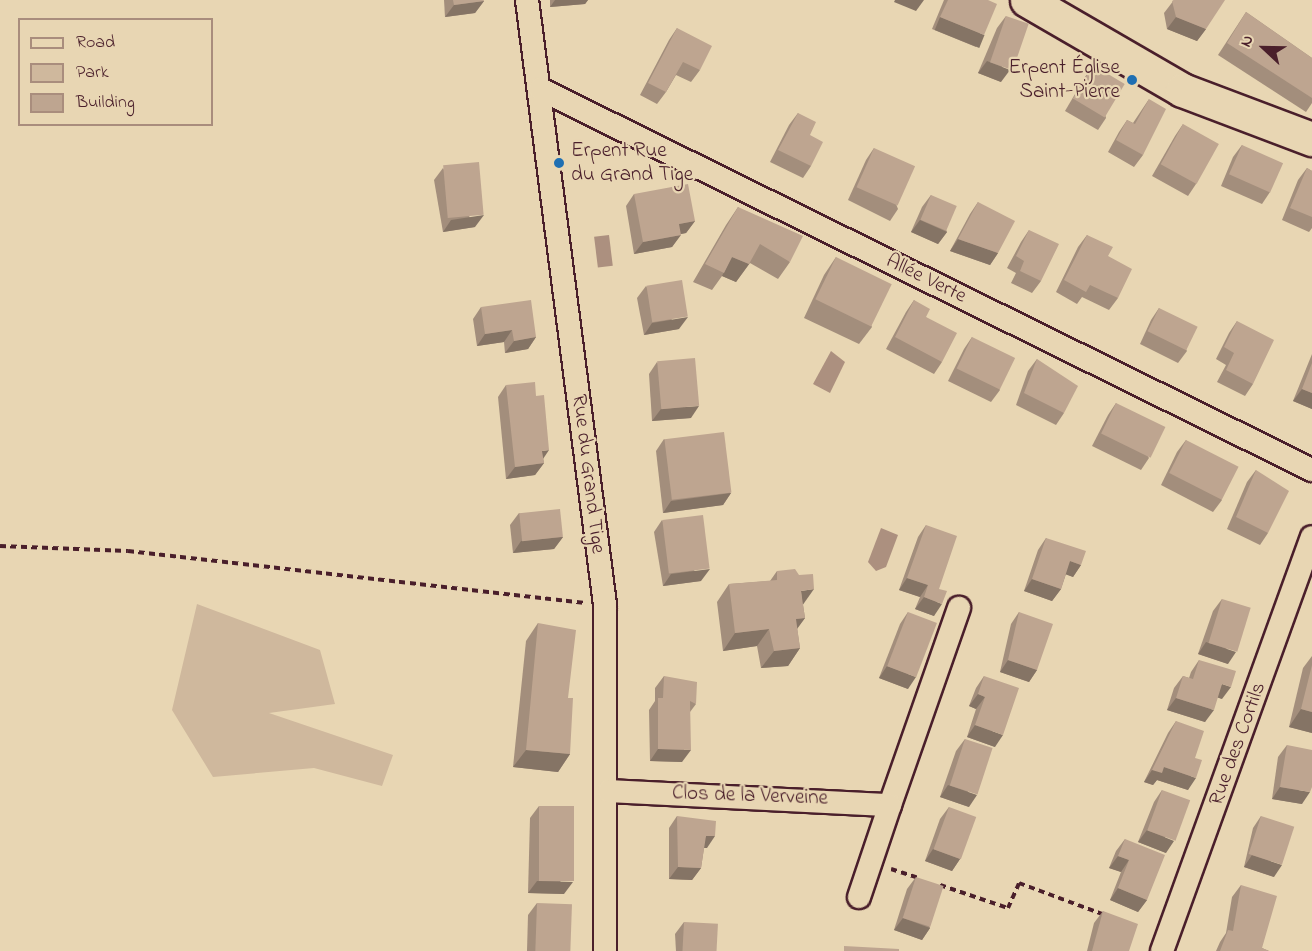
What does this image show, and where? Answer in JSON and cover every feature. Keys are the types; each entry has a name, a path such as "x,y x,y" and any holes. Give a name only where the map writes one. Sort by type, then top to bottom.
{"street":[{"name":"Rue du Grand Tige","path":"527,0 605,605 609,791 605,951"},
{"path":"1027,0 1182,90 1312,139"},
{"name":"Allée Verte","path":"540,88 1312,470"},
{"name":"Rue des Cortils","path":"1162,951 1312,537"},
{"path":"859,897 959,608"},
{"name":"Clos de la Verveine","path":"609,791 890,805"}],"path":[{"path":"0,546 128,551 605,605"},
{"path":"871,862 924,880"},
{"path":"934,883 1008,908 1019,884 1114,918"}],"green space":[{"path":"197,604 320,650 335,704 269,713 393,755 382,786 314,768 213,777 172,710"}],"shaded area":[{"path":"609,235 613,266 598,268 594,237"},
{"path":"831,351 845,362 830,393 813,384"},
{"path":"881,528 898,535 886,567 876,571 868,562"}],"building":[{"path":"453,0 483,0 484,1 454,5"},
{"path":"948,0 988,0 997,4 984,35 940,17"},
{"path":"1225,0 1206,29 1176,17 1172,1"},
{"path":"1246,12 1312,58 1312,98 1227,43"},
{"path":"1006,16 1029,24 1013,70 990,62"},
{"path":"677,28 712,46 700,70 683,62 666,92 648,83"},
{"path":"1093,65 1125,84 1105,117 1073,98"},
{"path":"1149,99 1166,109 1143,155 1116,140 1127,120 1135,124"},
{"path":"798,113 816,122 810,135 823,142 811,166 778,150"},
{"path":"1183,124 1219,144 1197,184 1161,164"},
{"path":"1242,145 1283,163 1270,193 1229,174"},
{"path":"874,148 915,166 898,206 857,187"},
{"path":"479,162 484,215 448,218 443,165"},
{"path":"1307,168 1312,171 1312,217 1290,208"},
{"path":"688,184 695,221 679,224 681,235 643,242 634,194"},
{"path":"931,195 957,206 946,231 920,220"},
{"path":"978,202 1015,221 998,253 958,239"},
{"path":"738,207 803,236 790,262 760,244 749,264 732,257 724,273 705,264"},
{"path":"1029,230 1059,244 1041,281 1020,271 1024,261 1016,256"},
{"path":"1087,235 1113,247 1108,256 1132,269 1118,298 1090,285 1086,292 1064,280"},
{"path":"836,257 892,284 871,326 815,299"},
{"path":"682,280 688,317 652,322 646,286"},
{"path":"531,300 536,337 514,341 512,330 485,334 481,307"},
{"path":"914,300 930,309 926,317 957,333 942,362 895,337"},
{"path":"1159,308 1198,327 1186,350 1148,331"},
{"path":"1237,321 1274,340 1253,384 1226,370 1234,353 1224,347"},
{"path":"972,337 1015,358 1000,389 957,368"},
{"path":"695,358 699,406 661,409 657,361"},
{"path":"1037,359 1078,386 1064,413 1024,393"},
{"path":"1312,363 1312,393 1302,389"},
{"path":"535,382 536,396 544,395 549,450 542,451 544,463 515,467 506,385"},
{"path":"1116,403 1165,427 1151,458 1101,434"},
{"path":"724,432 731,493 672,500 664,439"},
{"path":"1186,440 1239,467 1222,500 1169,473"},
{"path":"1256,470 1289,491 1268,533 1236,517"},
{"path":"560,509 563,537 522,541 519,513"},
{"path":"703,515 710,569 669,574 662,520"},
{"path":"926,525 957,536 939,589 947,591 942,604 924,597 928,585 907,578"},
{"path":"1046,538 1086,551 1081,565 1070,561 1061,589 1032,579"},
{"path":"795,569 799,575 813,574 814,589 801,591 805,618 796,619 800,648 774,651 769,629 735,633 729,584 777,580 777,571"},
{"path":"1222,599 1251,608 1237,652 1209,643"},
{"path":"908,612 937,623 916,677 887,666"},
{"path":"1019,612 1053,624 1037,670 1008,660"},
{"path":"538,623 576,630 568,698 573,698 570,754 526,750"},
{"path":"1199,660 1236,671 1231,687 1222,684 1214,710 1176,698 1183,676 1193,679"},
{"path":"1312,665 1312,712 1301,709"},
{"path":"664,676 697,682 696,704 690,701 691,750 658,749 658,698 663,698"},
{"path":"984,676 1019,688 1003,735 975,725 985,697 978,694"},
{"path":"1176,721 1204,731 1195,758 1202,760 1196,778 1164,767 1162,773 1152,770"},
{"path":"965,739 993,748 977,795 950,786"},
{"path":"1287,745 1312,750 1310,792 1280,787"},
{"path":"1162,790 1190,800 1175,841 1147,830"},
{"path":"539,806 574,806 574,881 539,881"},
{"path":"949,807 976,817 961,859 934,849"},
{"path":"677,816 716,821 715,836 706,836 701,868 678,867"},
{"path":"1261,816 1294,827 1282,865 1249,854"},
{"path":"1125,839 1165,855 1147,900 1118,888 1129,860 1118,856"},
{"path":"916,877 944,886 930,927 903,918"},
{"path":"1241,885 1277,896 1262,948 1269,951 1220,951 1228,930 1233,931"},
{"path":"537,903 572,904 570,951 535,951"},
{"path":"1103,911 1138,924 1129,951 1092,951"},
{"path":"684,922 718,924 717,951 682,951"},
{"path":"844,946 899,949 899,951 844,951"}],"place":[{"name":"Erpent Église Saint-Pierre","path":"1132,80"},
{"name":"Erpent Rue du Grand Tige","path":"559,163"}]}
